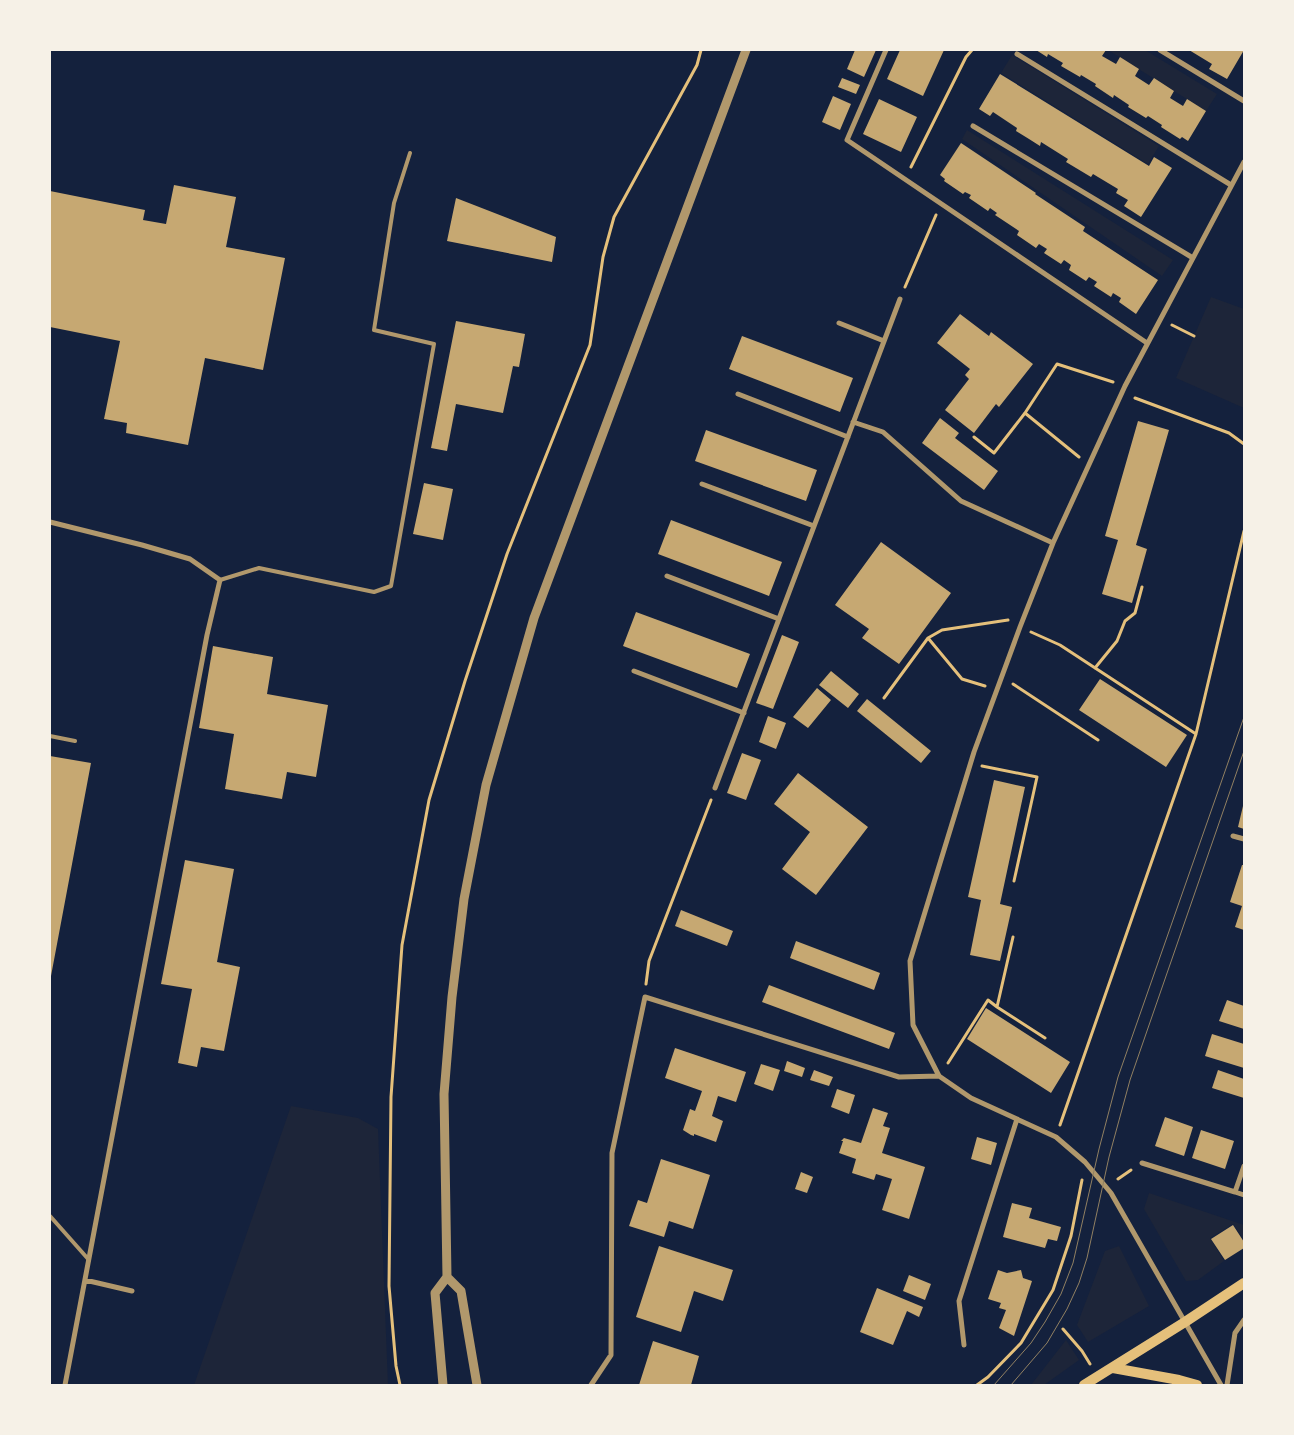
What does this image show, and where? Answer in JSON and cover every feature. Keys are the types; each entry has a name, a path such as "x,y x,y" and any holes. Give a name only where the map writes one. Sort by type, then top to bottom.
{"main road":[{"path":"1084,1385 1244,1283"},
{"path":"1112,1368 1198,1385"}],"street":[{"path":"443,1385 435,1293 447,1277 444,1094 452,996 464,899 486,785 534,618 746,50"},
{"path":"886,50 847,140 1148,343"},
{"path":"1160,50 1244,101"},
{"path":"1017,54 1231,185"},
{"path":"972,126 1193,258"},
{"path":"1221,1385 1106,1188 1085,1162 1056,1137 971,1098 939,1076 914,1025 910,961 970,764 1023,618 1053,543 1125,386 1244,162"},
{"path":"715,788 900,299"},
{"path":"839,324 884,341"},
{"path":"738,394 848,437"},
{"path":"853,422 883,432 961,500 1053,543"},
{"path":"702,484 814,526"},
{"path":"50,522 142,544 190,558 220,580 207,635 65,1385"},
{"path":"667,576 779,620"},
{"path":"634,670 744,713"},
{"path":"1233,836 1244,839"},
{"path":"591,1385 611,1355 612,1153 645,997 899,1077 939,1076"},
{"path":"964,1346 959,1301 1017,1119"},
{"path":"1142,1163 1244,1195"},
{"path":"1235,1192 1244,1166"},
{"path":"447,1277 461,1292 477,1385"},
{"path":"85,1280 132,1291"},
{"path":"1227,1385 1235,1333 1244,1320"}],"lane":[{"path":"220,580 259,568 374,592 391,586 434,344 374,330 394,203 410,152"},
{"path":"50,736 75,741"},
{"path":"50,1216 89,1260"}],"path":[{"path":"400,1385 396,1366 388,1286 391,1097 402,944 429,800 465,681 507,554 590,345 603,257 614,217 697,65 701,50"},
{"path":"904,180 966,57 972,50"},
{"path":"900,299 941,203"},
{"path":"1160,319 1194,336"},
{"path":"974,437 994,452 1025,413 1057,364 1125,386"},
{"path":"1121,394 1228,433 1244,444"},
{"path":"1025,413 1089,465"},
{"path":"1056,1137 1196,734 1244,531"},
{"path":"1095,668 1117,641 1125,620 1135,613 1142,587"},
{"path":"884,698 928,638 942,630 1023,618"},
{"path":"1020,627 1060,645 1196,734"},
{"path":"928,638 962,679 997,690"},
{"path":"1002,676 1098,740"},
{"path":"970,764 1036,777 1014,881"},
{"path":"645,997 649,961 715,788"},
{"path":"996,1007 1013,937"},
{"path":"939,1076 988,1000 1045,1038"},
{"path":"978,1385 1020,1343 1053,1290 1071,1236 1085,1162"},
{"path":"1106,1188 1142,1163"},
{"path":"1063,1329 1082,1351 1097,1377"}],"shaded area":[{"path":"1108,50 1145,50 1217,94 1206,111"},
{"path":"1012,55 1159,146 1148,164 1001,73"},
{"path":"967,130 1173,260 1162,276 962,139"},
{"path":"1211,297 1244,309 1244,408 1176,378"},
{"path":"291,1106 358,1118 378,1129 388,1385 194,1385"},
{"path":"1149,1193 1244,1225 1244,1240 1233,1224 1210,1238 1224,1261 1198,1280 1186,1281 1144,1209"},
{"path":"1119,1246 1149,1306 1088,1342 1077,1325 1105,1251"},
{"path":"1066,1340 1079,1360 1044,1385 1031,1385"}],"building":[{"path":"855,50 876,50 864,77 847,69"},
{"path":"900,50 944,50 923,96 887,79"},
{"path":"1036,50 1106,50 1102,56 1116,64 1120,57 1139,69 1135,76 1149,85 1154,78 1174,91 1170,98 1183,106 1187,99 1206,111 1188,141 1182,137 1180,139 1148,116 1146,118 1128,107 1129,105 1114,95 1113,98 1095,86 1096,84 1061,66 1063,63 1048,54 1047,57"},
{"path":"1189,50 1244,50 1227,79 1209,69 1212,64"},
{"path":"1000,74 1149,166 1154,157 1172,168 1141,217 1124,206 1128,200 1116,193 1118,189 1093,174 1091,177 1066,162 1068,159 1041,142 1040,146 1016,131 1017,128 993,112 990,116 979,109"},
{"path":"842,78 860,85 856,94 838,87"},
{"path":"833,96 851,104 840,130 822,122"},
{"path":"879,99 917,117 901,152 863,134"},
{"path":"961,143 1085,227 1083,231 1158,280 1136,314 1119,302 1121,298 1113,293 1111,297 1094,286 1097,282 1089,277 1086,281 1069,270 1071,265 1064,260 1061,264 1044,253 1047,249 1039,244 1036,248 1017,235 1019,231 995,215 997,213 990,208 988,211 969,198 971,195 965,192 963,194 944,181 945,179 940,175"},
{"path":"174,185 236,197 226,247 285,258 263,370 205,358 188,445 126,433 127,423 104,419 120,341 50,327 50,191 145,210 143,220 166,224"},
{"path":"456,198 556,237 552,262 447,241"},
{"path":"960,314 989,336 991,332 1033,364 999,407 996,404 974,433 945,410 969,379 965,375 970,369 937,343"},
{"path":"456,321 525,334 519,367 513,366 503,413 456,404 447,451 431,448"},
{"path":"742,336 853,378 840,412 729,369"},
{"path":"940,418 959,433 955,438 998,471 984,490 922,443"},
{"path":"1138,421 1169,430 1136,545 1147,549 1132,603 1102,594 1118,540 1105,536"},
{"path":"706,430 817,470 806,501 695,461"},
{"path":"424,483 453,489 443,540 413,534"},
{"path":"671,520 782,562 769,596 658,554"},
{"path":"881,542 951,593 899,664 862,638 869,629 835,605"},
{"path":"636,612 750,654 737,688 623,646"},
{"path":"782,635 799,642 773,709 756,703"},
{"path":"213,646 273,657 267,694 328,705 316,777 287,772 282,799 225,789 234,734 199,728"},
{"path":"831,671 859,694 848,708 819,685"},
{"path":"1100,679 1187,735 1166,767 1079,710"},
{"path":"817,688 831,700 808,728 793,717"},
{"path":"867,699 931,751 921,763 857,711"},
{"path":"768,716 786,723 776,749 759,742"},
{"path":"742,753 761,760 746,800 727,793"},
{"path":"50,756 91,763 51,976 50,976"},
{"path":"798,773 868,827 816,895 782,869 810,832 774,804"},
{"path":"994,780 1025,787 1000,904 1012,907 1000,961 970,955 981,900 968,897"},
{"path":"1244,806 1244,829 1238,827"},
{"path":"185,860 234,869 217,962 240,967 224,1051 201,1047 197,1067 178,1063 192,989 161,984"},
{"path":"1242,865 1244,865 1244,930 1235,927 1242,906 1230,902"},
{"path":"681,910 733,931 727,946 675,926"},
{"path":"796,941 880,973 874,990 790,958"},
{"path":"769,985 895,1033 889,1049 762,1002"},
{"path":"1227,1000 1244,1006 1244,1029 1219,1021"},
{"path":"986,1008 1070,1062 1051,1093 967,1039"},
{"path":"1212,1034 1244,1044 1244,1068 1205,1056"},
{"path":"675,1048 746,1072 736,1102 718,1096 712,1116 723,1121 716,1142 694,1134 694,1136 691,1135 683,1130 690,1109 695,1111 702,1091 665,1078"},
{"path":"787,1061 805,1068 802,1077 784,1071"},
{"path":"761,1064 780,1070 773,1091 754,1084"},
{"path":"814,1070 833,1077 829,1086 810,1080"},
{"path":"1218,1070 1244,1079 1244,1098 1212,1088"},
{"path":"837,1089 855,1095 849,1114 831,1107"},
{"path":"873,1108 888,1113 883,1126 890,1128 882,1153 925,1167 909,1219 882,1210 892,1179 876,1174 874,1180 852,1173 856,1159 839,1153 843,1141 841,1141 844,1138 861,1143"},
{"path":"1165,1117 1193,1127 1184,1156 1155,1146"},
{"path":"1201,1130 1234,1141 1225,1169 1192,1158"},
{"path":"977,1137 997,1143 991,1165 971,1159"},
{"path":"661,1159 710,1175 693,1229 669,1221 664,1237 629,1226 638,1200 647,1203"},
{"path":"801,1172 813,1177 807,1193 795,1189"},
{"path":"1012,1203 1032,1208 1029,1218 1061,1227 1057,1241 1048,1239 1045,1248 1003,1237"},
{"path":"1233,1225 1244,1242 1244,1248 1225,1260 1211,1239"},
{"path":"659,1246 733,1270 723,1301 694,1291 681,1332 636,1317"},
{"path":"998,1270 1007,1273 1021,1270 1023,1278 1032,1281 1014,1336 999,1328 1006,1310 999,1308 1001,1303 988,1299"},
{"path":"909,1275 931,1284 925,1300 903,1291"},
{"path":"877,1288 923,1307 919,1317 907,1311 893,1345 860,1332"},
{"path":"653,1341 699,1356 691,1385 639,1385"}],"tram line":[{"path":"994,1385 1031,1343 1045,1322 1061,1294 1073,1263 1099,1149 1118,1077 1244,717"},
{"path":"1011,1385 1047,1343 1067,1309 1079,1283 1087,1258 1109,1157 1130,1080 1244,751"}]}
